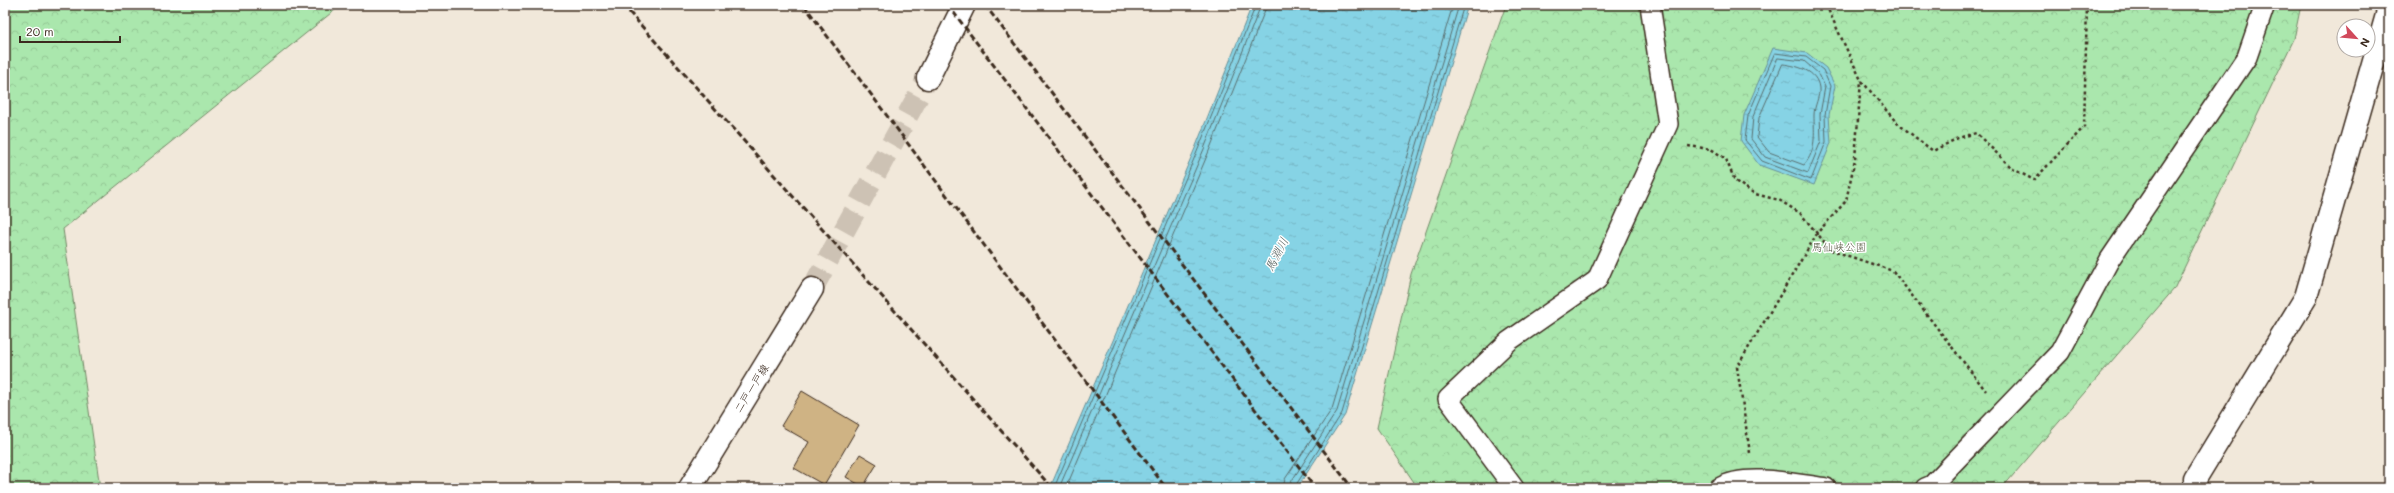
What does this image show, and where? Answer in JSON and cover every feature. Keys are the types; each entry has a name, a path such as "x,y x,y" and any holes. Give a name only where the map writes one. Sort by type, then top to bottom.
{"street":[{"path":"928,78 964,5"},
{"path":"2196,488 2195,479 2306,297 2389,8"},
{"name":"二戸一戸線","path":"690,488 812,289"}],"lane":[{"path":"1514,488 1448,399 1509,341 1597,280 1668,124 1650,5"},
{"path":"1925,488 1932,486 2060,352 2110,259 2247,57 2265,5"},
{"path":"1719,488 1728,483 1774,480 1826,488"}],"path":[{"path":"1826,5 1860,80 1897,123 1933,151 1958,138 1976,133 2012,169 2034,180 2084,126 2087,5"},
{"path":"1755,481 1737,367 1825,221 1846,201 1854,159 1860,80"},
{"path":"1660,142 1711,150 1726,159 1735,181 1755,194 1779,200 1800,213 1818,232 1831,250 1893,272 2002,412"}],"green space":[{"path":"5,5 341,5 63,229 100,488 5,488"},
{"name":"馬仙峡公園","path":"1506,5 2301,5 2294,39 2174,289 2002,488 1418,488 1377,428 1411,274"}],"water":[{"name":"馬淵川","path":"1252,5 1468,5 1345,415 1297,488 1050,488 1196,146"},
{"path":"1773,48 1807,53 1826,68 1835,86 1829,115 1831,143 1814,185 1759,165 1741,141 1744,115"}],"building":[{"path":"802,391 859,425 824,485 794,468 809,442 781,426"},
{"path":"860,454 877,464 863,487 846,477"}],"tunnel":[{"path":"812,289 928,78"}],"railway":[{"path":"623,5 1052,488"},
{"path":"804,5 1166,488"},
{"path":"948,5 1315,488"},
{"path":"985,5 1352,488"}]}
